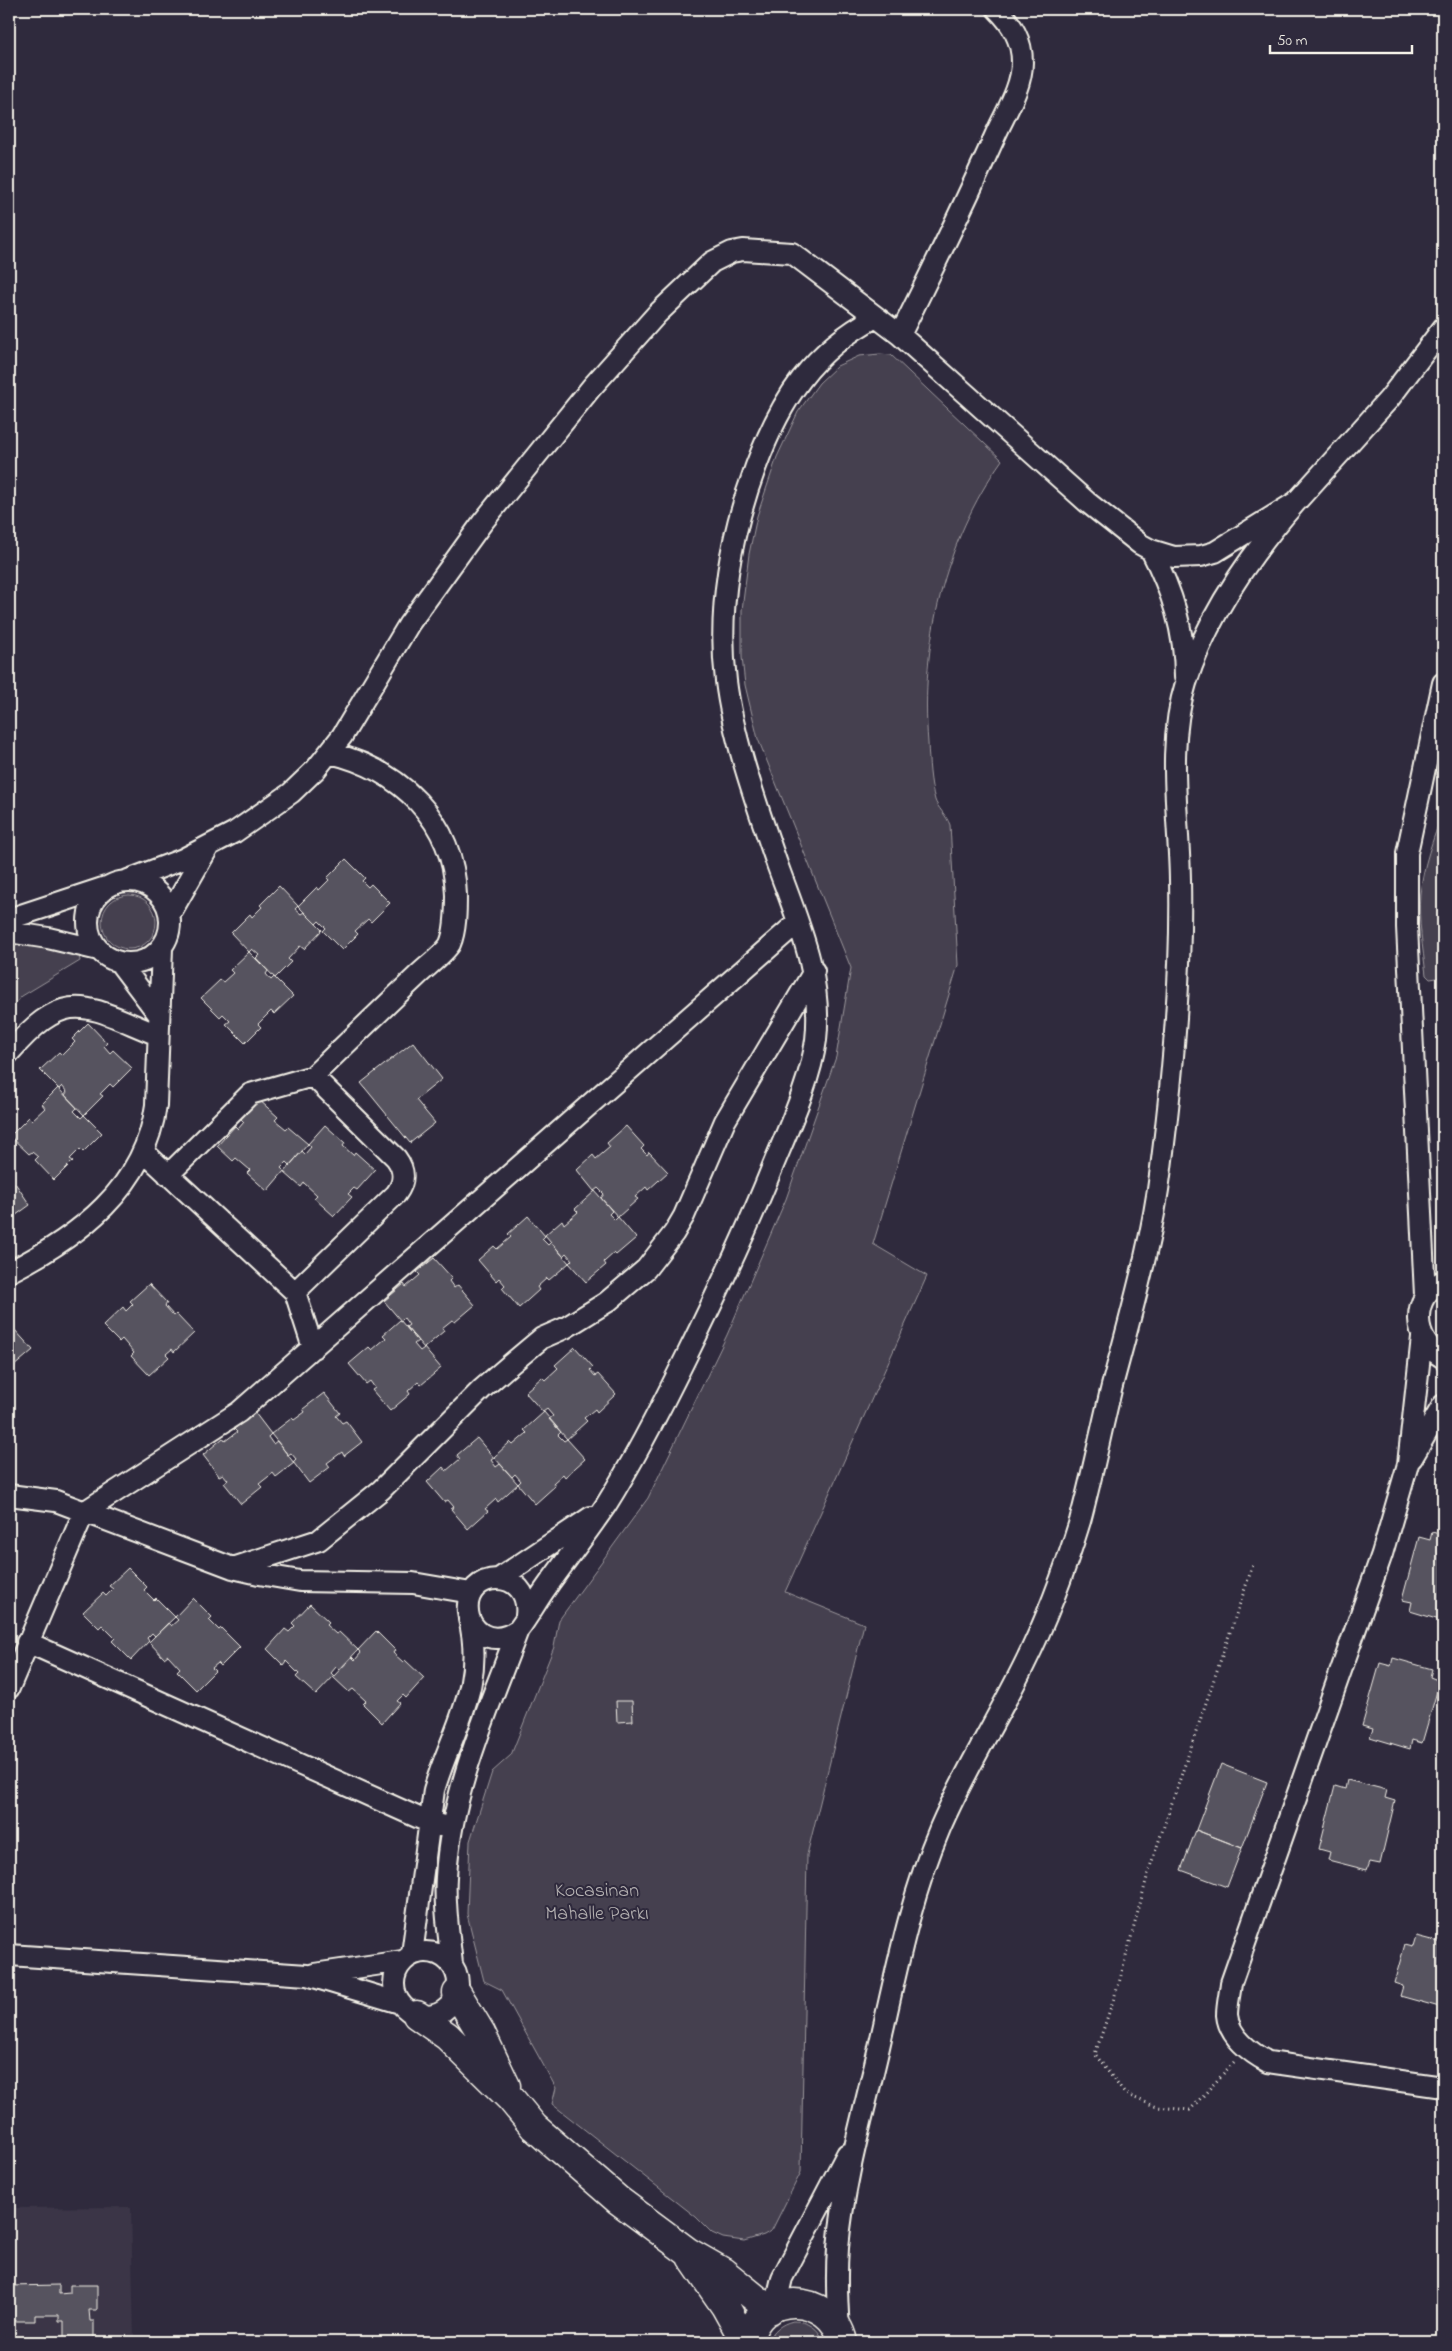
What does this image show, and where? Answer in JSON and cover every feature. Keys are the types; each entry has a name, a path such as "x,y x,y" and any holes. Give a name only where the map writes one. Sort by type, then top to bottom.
{"street":[{"path":"900,334 964,206 1018,85 1022,63 1019,40 1010,21 998,9"},
{"path":"9,919 116,882 128,880 183,859 258,817 291,793 330,753 405,631 482,523 592,388 657,314 712,262 732,252 743,250 792,253 900,334 1087,502 1140,544 1151,550 1174,557 1186,558 1214,552 1296,502"},
{"path":"469,1618 472,1625 486,1636 502,1638 522,1623 604,1507 645,1440 732,1263 782,1145 804,1086 815,1045 818,1004 814,971 760,816 730,711 723,649 726,588 731,558 752,476 782,407 804,375 828,349 858,326 876,317"},
{"path":"1185,684 1204,639 1234,582 1273,527 1389,399 1443,328"},
{"path":"843,2338 837,2275 838,2248 857,2135 898,1962 926,1864 955,1795 1025,1664 1068,1559 1080,1521 1143,1268 1161,1170 1176,1016 1180,882 1176,759 1185,684 1180,622 1166,581 1151,550"},
{"path":"1426,1295 1407,927 1407,853 1443,683"},
{"path":"168,1175 250,1094 313,1076 450,944 456,906 453,868 439,831 422,806 401,785 386,774 368,764 330,753"},
{"path":"170,914 209,846"},
{"path":"106,887 97,895 88,917 88,929 99,950 108,957 119,962 131,963 142,961 153,956 162,948 168,938 171,926 170,914 160,893 140,881 128,880"},
{"path":"9,1688 84,1512 239,1412 798,922"},
{"path":"9,932 48,938 99,950"},
{"path":"9,1272 54,1247 94,1216 124,1184 144,1152 154,1121 156,1105 162,948"},
{"path":"119,962 159,1015"},
{"path":"233,1568 319,1540 400,1472 475,1396 512,1363 542,1338 565,1328 608,1302 650,1264 679,1224 725,1120 814,971"},
{"path":"9,1053 30,1030 52,1013 69,1007 94,1009 158,1035"},
{"path":"294,1292 396,1194 400,1189 403,1177 400,1164 396,1158 313,1076"},
{"path":"144,1152 294,1292 313,1348"},
{"path":"1443,1281 1426,1295 1420,1309 1418,1323 1422,1337 1430,1349 1443,1358"},
{"path":"1422,1337 1408,1464 1382,1554 1231,1983 1227,2016 1235,2033 1247,2048 1268,2062 1443,2087"},
{"path":"1408,1464 1443,1406"},
{"path":"9,1495 56,1501 233,1568 259,1574 300,1581 412,1583 471,1593"},
{"path":"604,1507 500,1578 484,1581 471,1593 468,1601 469,1618 475,1646 475,1660 470,1692 463,1716 442,1764 434,1790 407,1957 396,1970 395,1992 408,2009 447,2036 511,2099 534,2127 570,2160 618,2200 688,2252 723,2272 772,2309"},
{"path":"307,1975 408,2009 437,2014 446,2009 458,1993 459,1982 452,1964 445,1902 451,1828 468,1764 527,1607 522,1591 508,1580 500,1578"},
{"path":"27,1642 428,1822 451,1828"},
{"path":"9,1955 307,1975 407,1957 423,1951 434,1952 444,1956 452,1964"},
{"path":"458,1993 481,2033 511,2099"},
{"path":"772,2309 786,2271 857,2135"},
{"path":"688,2252 725,2306 745,2342"},
{"path":"749,2342 754,2327 772,2309 791,2302 814,2306 833,2319 843,2338"}],"path":[{"path":"1247,2048 1190,2110 1157,2107 1125,2094 1095,2054 1120,1983 1155,1852 1254,1562"}],"shaded area":[{"path":"9,2205 11,2208 131,2207 134,2342 9,2342"}],"green space":[{"name":"Kocasinan Mahalle Parkı","path":"891,355 1002,460 982,492 965,525 951,559 940,595 933,632 928,669 929,765 935,800 950,825 958,965 873,1244 927,1276 785,1592 864,1624 807,1855 801,2172 772,2230 764,2235 744,2241 723,2238 712,2233 696,2217 552,2104 556,2088 502,1990 484,1981 467,1914 470,1841 492,1772 511,1755 554,1647 559,1620 648,1498 727,1335 786,1199 836,1057 851,968 758,739 745,685 742,657 742,610 749,554 757,516 777,457 798,412 819,383 837,366 859,356"},
{"path":"1443,812 1443,973 1437,978 1430,979 1426,975 1422,945 1420,894 1426,863"},
{"path":"124,895 134,895 148,903 154,912 156,922 154,932 148,941 134,949 124,949 114,944 107,937 102,927 102,917 107,907 114,900"},
{"path":"9,934 77,942 80,961 22,996 9,1011"},
{"path":"793,2321 803,2322 812,2326 824,2342 768,2342 778,2328"}],"building":[{"path":"346,859 365,878 362,881 368,887 371,884 390,903 371,922 368,919 355,931 358,934 342,950 323,931 326,928 319,921 316,924 298,906 317,887 319,890 329,880 327,878"},
{"path":"279,886 298,906 295,909 301,914 304,912 322,930 304,949 300,946 288,959 291,962 275,978 256,958 259,955 252,949 249,952 231,933 250,914 252,917 262,907 260,905"},
{"path":"249,952 268,971 266,974 271,980 274,977 293,996 274,1014 271,1011 258,1024 261,1027 245,1043 226,1024 230,1021 223,1014 220,1017 201,998 220,980 223,982 233,973 230,970"},
{"path":"88,1023 107,1043 104,1046 110,1053 113,1050 132,1068 113,1087 110,1084 100,1094 103,1096 84,1115 65,1095 67,1092 62,1086 59,1089 40,1070 59,1052 62,1055 75,1042 72,1039"},
{"path":"413,1042 442,1079 416,1100 435,1123 410,1143 361,1083"},
{"path":"58,1088 77,1108 74,1111 81,1118 84,1115 102,1133 83,1152 80,1149 70,1159 73,1161 54,1180 35,1160 38,1157 32,1152 29,1154 10,1136 29,1117 32,1120 45,1108 42,1104"},
{"path":"258,1099 278,1117 275,1120 286,1129 288,1127 308,1144 290,1165 287,1162 281,1168 284,1171 267,1191 247,1173 250,1170 236,1158 233,1161 217,1146 235,1126 238,1129 244,1122 241,1119"},
{"path":"325,1125 345,1143 343,1146 353,1155 355,1152 375,1170 357,1190 354,1188 348,1194 352,1197 334,1216 314,1198 317,1195 304,1183 301,1187 284,1172 302,1151 305,1154 311,1147 308,1144"},
{"path":"626,1126 644,1146 641,1149 647,1155 649,1152 668,1172 648,1190 646,1187 635,1197 638,1199 618,1217 601,1198 604,1194 598,1188 594,1191 577,1170 593,1155 596,1159 610,1147 607,1143"},
{"path":"9,1182 11,1185 15,1183 30,1205 12,1218 9,1215"},
{"path":"595,1191 612,1211 609,1214 615,1220 618,1217 636,1238 616,1255 614,1253 604,1262 606,1265 586,1282 569,1263 572,1260 566,1253 563,1256 545,1235 562,1220 564,1224 578,1212 575,1209"},
{"path":"528,1216 545,1236 542,1239 548,1245 551,1242 569,1263 549,1280 547,1278 537,1287 539,1290 519,1308 502,1288 505,1285 499,1278 496,1281 478,1260 494,1246 497,1249 511,1237 508,1234"},
{"path":"434,1258 452,1278 449,1281 454,1288 458,1285 475,1305 455,1322 452,1320 442,1328 444,1331 424,1348 406,1327 409,1325 404,1318 401,1321 384,1301 404,1284 406,1287 420,1275 417,1272"},
{"path":"149,1284 167,1303 165,1306 174,1316 176,1314 194,1333 174,1352 172,1349 166,1354 169,1357 149,1375 131,1356 134,1353 122,1339 119,1342 103,1326 123,1307 126,1311 133,1304 130,1301"},
{"path":"400,1320 418,1341 414,1344 420,1351 424,1348 441,1368 421,1385 418,1382 408,1391 410,1394 390,1411 372,1390 375,1388 370,1381 366,1384 349,1364 369,1347 372,1350 386,1338 383,1335"},
{"path":"9,1329 12,1332 14,1329 33,1350 13,1367 11,1365 9,1367"},
{"path":"575,1347 593,1367 590,1370 595,1376 598,1374 616,1394 597,1412 595,1409 584,1418 587,1421 567,1439 549,1419 553,1416 547,1409 543,1412 525,1392 542,1377 545,1380 558,1368 555,1365"},
{"path":"324,1393 340,1413 336,1416 342,1423 346,1421 362,1442 344,1456 342,1452 327,1463 330,1467 309,1483 293,1462 296,1459 291,1453 288,1455 271,1434 292,1418 294,1420 305,1412 303,1409"},
{"path":"544,1412 561,1432 558,1435 564,1441 567,1439 585,1459 565,1477 563,1474 553,1483 555,1486 535,1504 518,1484 521,1481 515,1474 512,1477 494,1457 510,1442 513,1445 527,1433 524,1430"},
{"path":"255,1413 271,1434 268,1437 273,1444 277,1441 294,1463 276,1477 273,1473 259,1484 262,1487 241,1504 224,1483 228,1480 223,1474 219,1476 203,1455 223,1438 225,1441 237,1432 234,1429"},
{"path":"477,1438 494,1458 491,1460 496,1467 500,1464 518,1484 498,1502 496,1499 485,1509 488,1511 468,1529 451,1509 454,1507 448,1500 444,1502 427,1482 443,1467 446,1471 460,1459 457,1455"},
{"path":"1432,1532 1443,1535 1443,1621 1410,1611 1412,1602 1402,1600 1419,1537 1430,1540"},
{"path":"128,1568 147,1587 144,1590 154,1600 156,1598 175,1617 155,1636 152,1633 147,1638 149,1641 131,1660 112,1641 115,1638 102,1625 99,1628 83,1612 103,1593 106,1596 113,1589 109,1586"},
{"path":"193,1598 212,1617 209,1620 219,1630 221,1628 240,1647 221,1666 218,1663 212,1668 215,1671 196,1690 177,1671 180,1668 168,1655 164,1658 149,1642 168,1623 171,1626 178,1620 175,1617"},
{"path":"310,1604 329,1622 326,1625 336,1634 339,1632 358,1650 339,1670 336,1667 331,1673 334,1676 316,1695 296,1677 299,1674 286,1661 283,1665 267,1649 285,1629 289,1632 295,1626 292,1623"},
{"path":"376,1631 395,1650 393,1653 403,1662 405,1660 424,1678 406,1698 403,1695 397,1701 400,1703 382,1723 363,1704 366,1701 353,1689 349,1692 333,1677 352,1657 355,1660 361,1653 358,1650"},
{"path":"1393,1658 1432,1669 1430,1677 1440,1681 1422,1743 1412,1740 1410,1749 1370,1737 1373,1729 1362,1726 1380,1663 1391,1666"},
{"path":"616,1701 632,1701 633,1721 617,1722"},
{"path":"1221,1764 1267,1782 1242,1848 1196,1830"},
{"path":"1347,1780 1387,1790 1385,1798 1395,1801 1380,1864 1370,1862 1367,1870 1328,1860 1330,1852 1319,1849 1335,1786 1345,1789"},
{"path":"1196,1830 1242,1848 1227,1887 1181,1870"},
{"path":"1416,1936 1443,1943 1443,2008 1400,1996 1403,1986 1394,1983 1405,1944 1413,1946"},
{"path":"59,2285 59,2294 70,2293 70,2285 97,2285 97,2310 89,2310 90,2321 94,2321 94,2342 64,2342 64,2321 59,2321 59,2315 35,2315 35,2321 11,2321 11,2331 9,2331 9,2286"}]}
